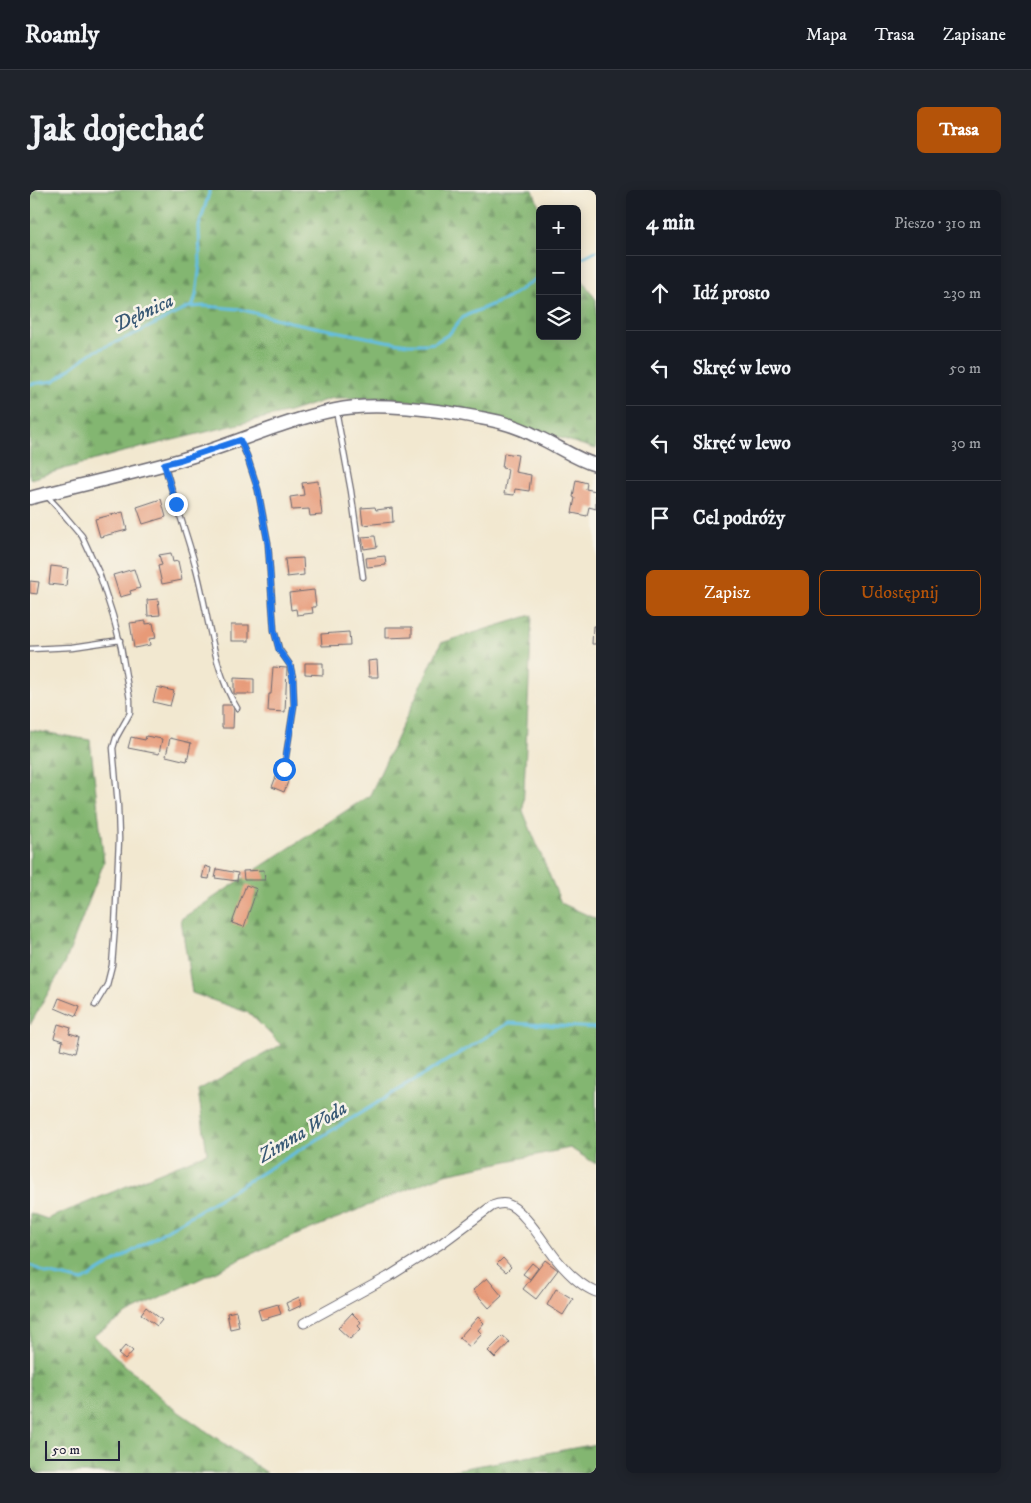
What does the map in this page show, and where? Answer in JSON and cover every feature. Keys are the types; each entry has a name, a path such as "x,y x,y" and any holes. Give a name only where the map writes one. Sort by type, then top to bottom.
{"street":[{"path":"30,498 180,460 295,421 336,410 375,407 432,410 483,418 538,436 580,459 596,465"},
{"path":"304,1323 388,1277 442,1243 492,1206 500,1203 508,1204 519,1210 558,1262 582,1284 596,1292"}],"lane":[{"path":"336,410 351,491 363,577"},
{"path":"240,440 258,490 268,544 274,630 279,650 290,665 293,678 294,705 284,769"},
{"path":"164,464 196,568 216,654 228,693 238,708"},
{"path":"45,494 82,536 98,573 120,640 130,700 130,713 116,738 113,748 119,839 112,965 107,985 95,1005"},
{"path":"30,649 73,648 120,640"}],"green space":[{"path":"30,190 533,190 539,205 536,205 536,340 581,340 581,278 596,300 596,449 544,433 393,398 332,398 289,412 119,453 30,479"},
{"path":"532,615 523,811 561,903 596,919 596,1164 570,1148 445,1174 260,1250 129,1313 93,1336 170,1406 267,1473 35,1473 30,1468 30,1213 47,1219 207,1153 198,1090 281,1045 249,1013 192,993 181,919 370,795 441,643"},
{"path":"30,730 90,740 104,862 65,963 30,1025"},
{"path":"596,1444 596,1473 438,1473"}],"building":[{"path":"504,453 518,455 515,472 531,475 529,491 515,489 514,495 504,494 508,469 502,468"},
{"path":"576,480 587,483 586,489 596,491 596,509 589,507 587,516 572,513"},
{"path":"318,481 322,515 310,516 309,509 292,510 290,497 304,495 302,483"},
{"path":"161,499 166,517 143,524 137,507"},
{"path":"375,507 376,510 392,508 393,522 363,525 361,508"},
{"path":"123,512 127,530 100,537 95,519"},
{"path":"375,536 377,547 364,549 362,537"},
{"path":"171,553 173,562 178,561 182,580 162,584 158,566 162,565 159,555"},
{"path":"385,556 386,565 367,567 366,558"},
{"path":"303,558 304,575 287,577 285,559"},
{"path":"51,566 68,568 66,586 49,584"},
{"path":"134,569 140,588 130,591 131,594 120,597 113,575"},
{"path":"30,581 39,582 37,594 30,593"},
{"path":"314,590 316,607 312,607 313,613 297,615 296,609 291,610 289,593"},
{"path":"158,599 160,615 148,616 147,600"},
{"path":"146,621 146,624 153,623 156,638 149,639 150,645 134,648 130,623"},
{"path":"231,625 249,625 249,641 231,641"},
{"path":"593,626 596,626 596,644 592,644"},
{"path":"386,627 412,627 412,637 386,638"},
{"path":"349,632 350,645 322,646 321,634"},
{"path":"377,660 378,677 369,677 368,661"},
{"path":"305,663 323,663 323,675 305,674"},
{"path":"273,667 287,668 285,712 268,711"},
{"path":"234,678 254,679 254,694 234,694"},
{"path":"157,687 174,691 170,706 153,702"},
{"path":"222,705 234,705 233,728 222,728"},
{"path":"146,736 162,739 159,754 128,748 131,737 145,740"},
{"path":"170,738 191,743 187,761 166,756"},
{"path":"277,774 289,779 284,792 272,787"},
{"path":"205,866 211,868 209,879 202,878"},
{"path":"217,869 238,873 237,881 215,878"},
{"path":"264,870 265,880 244,880 243,871"},
{"path":"246,885 257,889 244,927 232,923"},
{"path":"59,998 80,1006 76,1017 55,1008"},
{"path":"58,1024 71,1028 69,1034 79,1037 75,1053 61,1049 63,1041 54,1038"},
{"path":"503,1258 511,1267 506,1272 497,1264"},
{"path":"545,1260 558,1270 536,1299 523,1289"},
{"path":"532,1263 538,1268 530,1279 523,1274"},
{"path":"487,1278 502,1296 489,1308 473,1290"},
{"path":"556,1289 573,1299 563,1315 547,1305"},
{"path":"299,1297 302,1305 289,1311 286,1303"},
{"path":"278,1304 281,1314 261,1320 258,1310"},
{"path":"146,1307 162,1320 157,1326 141,1314"},
{"path":"236,1311 239,1327 230,1329 227,1313"},
{"path":"352,1313 361,1322 358,1326 361,1329 350,1339 338,1328"},
{"path":"478,1317 484,1323 478,1330 482,1334 470,1347 459,1338"},
{"path":"503,1336 510,1342 495,1358 488,1351"},
{"path":"126,1345 133,1351 125,1360 118,1354"}],"waterway":[{"name":"Dębnica","path":"30,384 54,381 91,353 193,305 200,264 199,226 210,190"},
{"path":"581,258 596,251"},
{"path":"190,307 205,306 239,309 290,322 386,341 426,344 434,343 449,334 461,319 467,315 508,298 536,279"},
{"name":"Zimna Woda","path":"30,1265 46,1273 83,1281 509,1023 596,1028"}],"route":[{"path":"176,504 164,464 240,440 258,490 268,544 274,630 279,650 290,665 293,678 294,705 284,769"}]}
